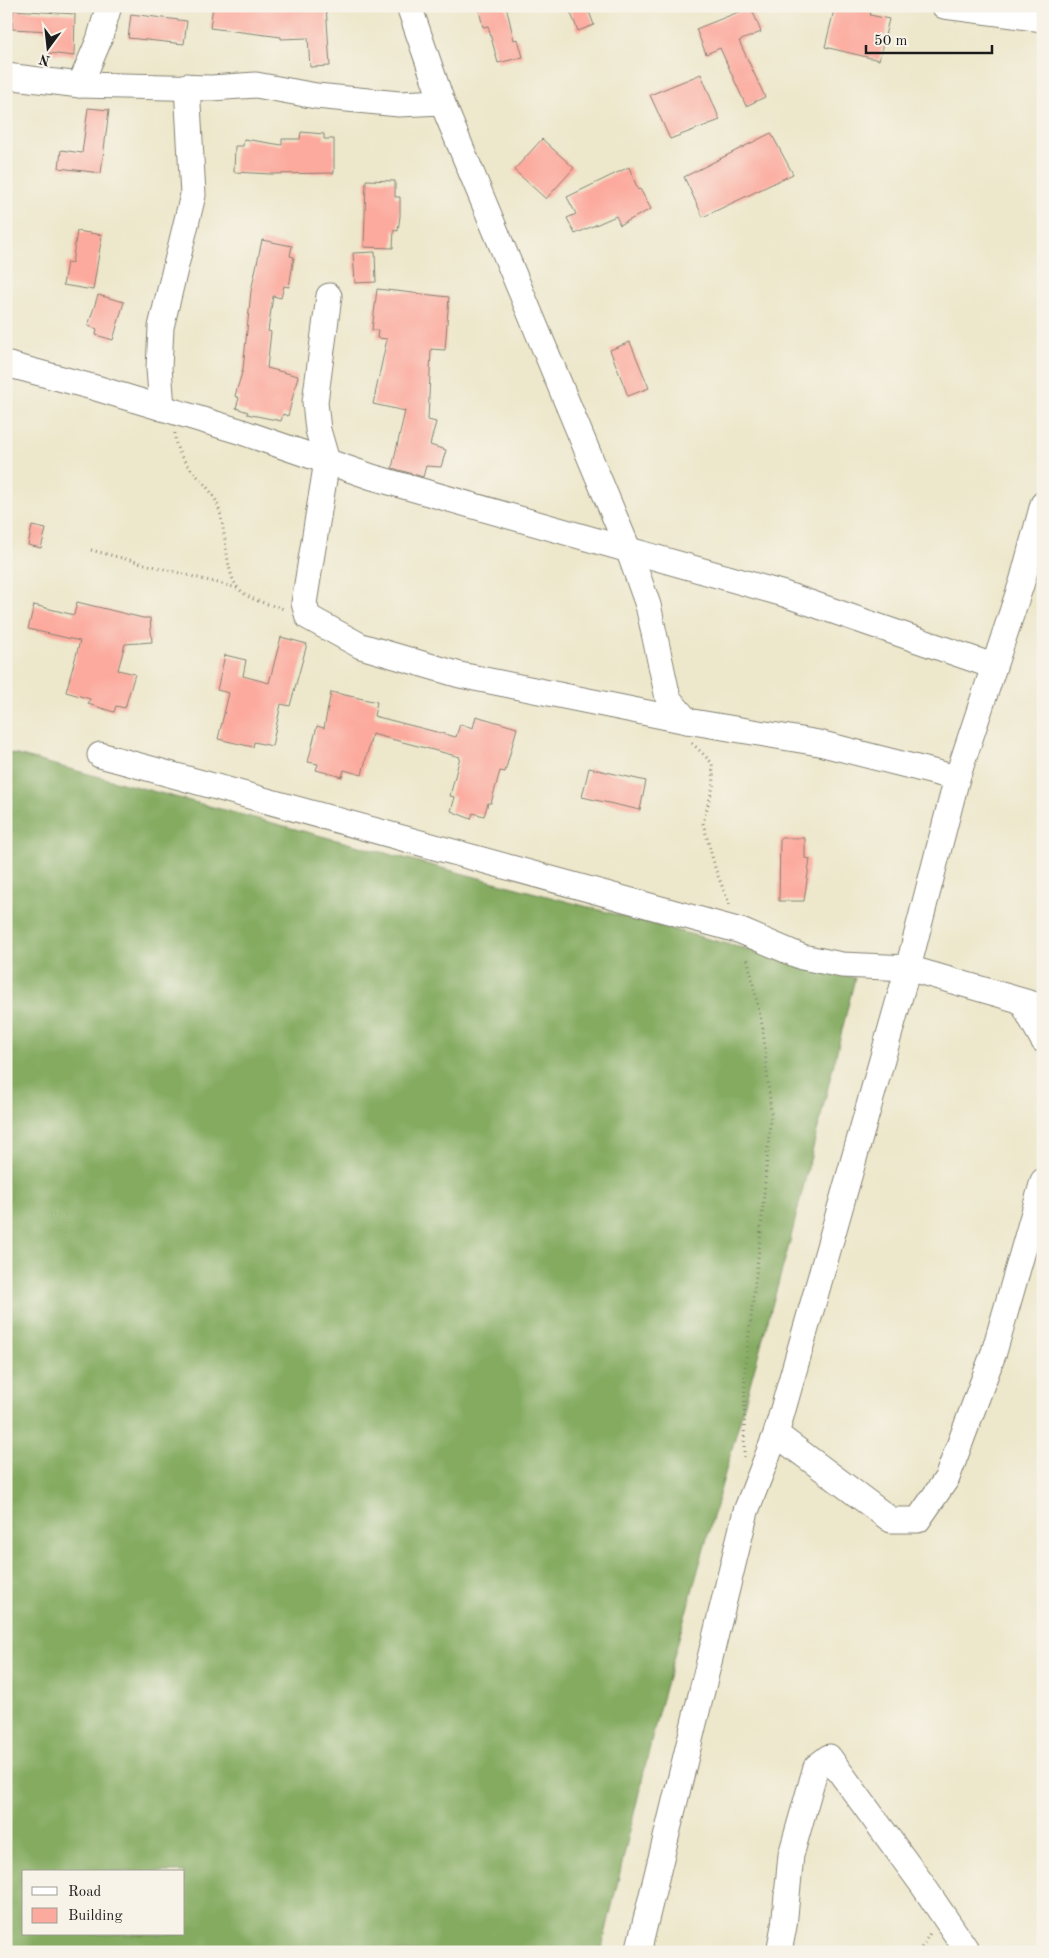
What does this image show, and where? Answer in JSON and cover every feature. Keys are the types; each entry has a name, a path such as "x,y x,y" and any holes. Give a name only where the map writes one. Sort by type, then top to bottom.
{"street":[{"path":"80,85 99,40 109,6"},
{"path":"409,6 442,102 628,548 648,605 668,698 687,722"},
{"path":"944,6 1043,19"},
{"path":"6,76 80,85 211,88 256,85 316,96 399,104 442,102"},
{"path":"171,410 159,368 161,327 193,195 187,86"},
{"path":"329,296 315,402 318,430 327,461 304,603 308,617 361,646 460,675 687,722 819,743 957,778"},
{"path":"6,364 171,410 372,477 628,548 784,594 992,666"},
{"path":"638,1952 746,1511 776,1434 908,968 957,778 992,666 1022,582 1043,504"},
{"path":"100,755 741,931 802,957 842,966 908,968 1032,1005 1043,1040"},
{"path":"776,1434 891,1520 918,1520 947,1478 994,1352 1043,1182"},
{"path":"779,1952 784,1926 791,1855 816,1767 829,1757 922,1884 968,1952"}],"path":[{"path":"171,410 175,429 174,444 182,458 214,496 223,519 231,570 238,588"},
{"path":"91,550 238,588 252,599 308,617"},
{"path":"687,722 690,741 712,763 714,783 703,823 716,871 741,931 763,1029 771,1113 760,1240 745,1369 744,1464"}],"green space":[{"path":"6,752 855,978 789,1245 658,1713 601,1952 6,1952"}],"building":[{"path":"213,6 326,6 330,66 310,67 308,38 281,39 281,37 210,28"},
{"path":"478,6 506,6 514,40 518,39 523,57 498,63 488,26 483,27"},
{"path":"587,6 594,25 578,31 570,11"},
{"path":"835,6 872,6 870,15 889,19 879,60 825,47"},
{"path":"751,7 761,32 739,41 765,97 746,106 720,48 706,54 696,29"},
{"path":"13,10 75,14 74,56 48,53 50,31 12,29"},
{"path":"131,14 187,21 184,44 128,38"},
{"path":"701,74 720,120 670,139 650,95"},
{"path":"88,108 109,110 101,173 59,168 61,150 82,153"},
{"path":"301,132 324,134 324,139 334,139 334,173 271,174 234,172 235,146 243,146 244,139 282,145 282,139 300,139"},
{"path":"771,133 793,174 703,217 684,177"},
{"path":"542,139 574,168 546,199 514,170"},
{"path":"629,167 638,190 640,189 651,209 620,225 616,216 575,234 567,218 576,214 567,197"},
{"path":"366,180 395,181 395,197 400,197 400,216 398,231 394,230 393,248 364,247"},
{"path":"77,231 102,235 93,290 63,285 67,262 72,263"},
{"path":"262,240 292,246 290,256 294,257 289,287 284,286 281,298 273,296 268,331 271,332 267,368 298,376 288,416 283,414 281,421 247,414 248,412 236,408 239,398 235,396 243,369 251,291"},
{"path":"375,252 376,282 355,283 353,253"},
{"path":"377,289 449,297 445,350 431,349 428,420 436,422 430,445 446,450 441,467 426,466 423,477 392,468 405,411 373,404 387,339 377,338 378,330 372,330"},
{"path":"98,295 124,302 113,340 96,335 97,329 88,326"},
{"path":"630,342 649,388 628,396 610,350"},
{"path":"32,526 46,529 41,548 28,545"},
{"path":"77,602 150,618 152,642 125,644 118,670 135,674 125,708 116,706 114,712 88,704 90,699 66,692 80,641 28,629 34,605 74,615"},
{"path":"281,637 307,644 290,706 281,704 272,746 254,742 253,747 218,739 229,693 217,690 225,655 246,660 243,676 269,683"},
{"path":"331,692 377,702 374,716 456,737 460,724 473,728 476,716 517,728 505,772 500,771 491,803 488,803 484,816 473,813 471,819 451,811 455,797 450,796 460,757 372,734 362,775 344,770 342,777 316,770 318,764 308,762 317,726 324,728"},
{"path":"589,768 646,781 640,810 582,797"},
{"path":"780,838 805,838 805,858 810,859 804,901 779,901"}]}
